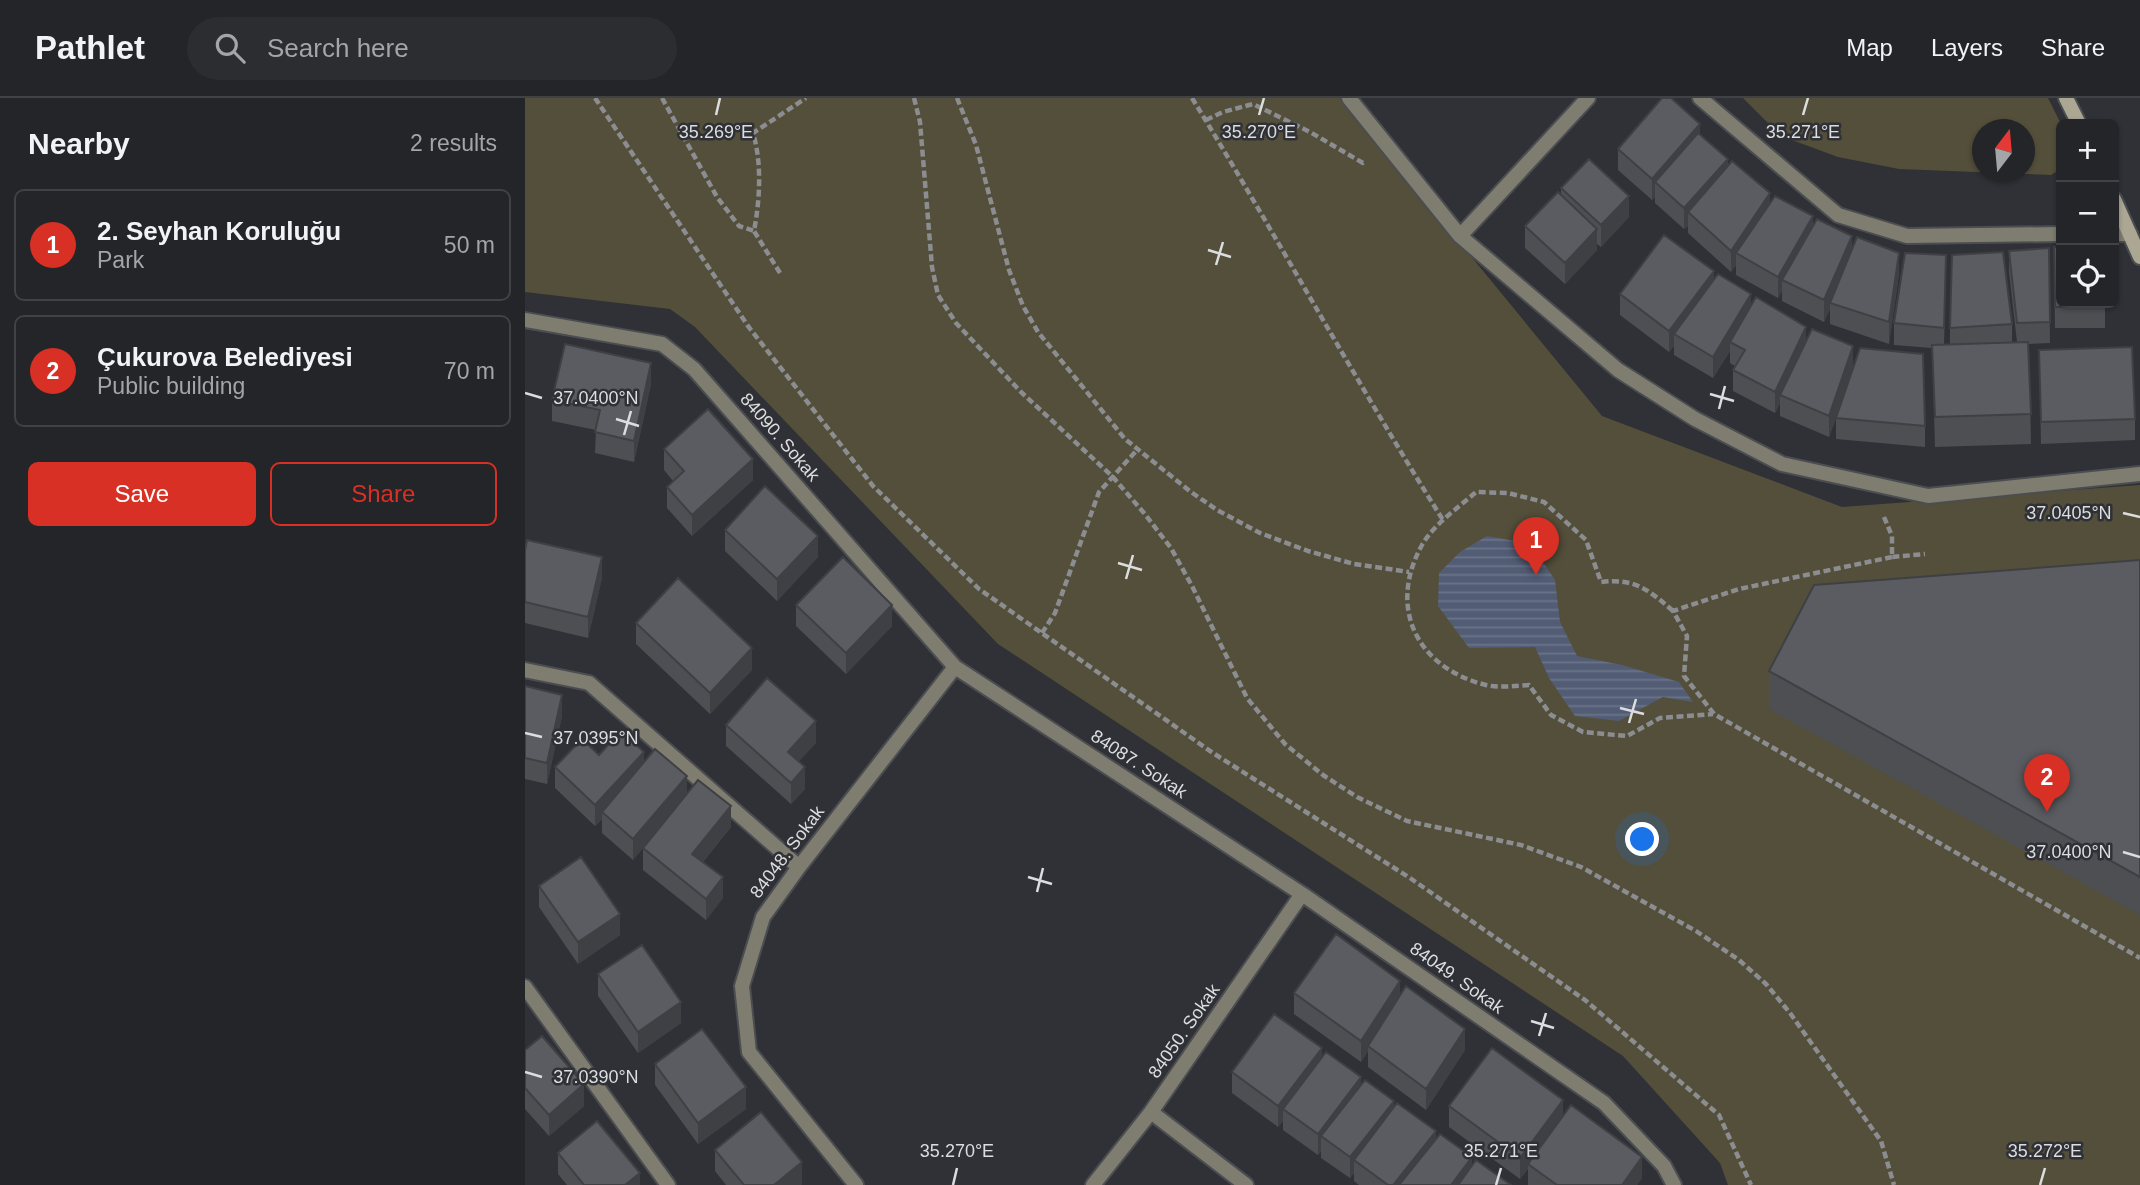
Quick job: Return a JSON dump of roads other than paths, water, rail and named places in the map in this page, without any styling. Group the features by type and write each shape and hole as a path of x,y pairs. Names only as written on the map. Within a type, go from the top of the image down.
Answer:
{"main road":[{"path":"2066,98 2076,119"},
{"path":"2119,210 2140,257"}],"street":[{"path":"1349,98 1459,236 1618,370 1695,419 1783,464 1928,496 2140,474"},
{"path":"1459,236 1588,98"},
{"path":"1700,98 1838,215 1907,236 2056,234"},
{"path":"2119,234 2130,234"},
{"name":"84090. Sokak","path":"525,320 662,344 694,369 955,667"},
{"name":"84048. Sokak","path":"856,1185 749,1052 742,986 763,918 799,867 955,667"},
{"name":"84087. Sokak","path":"955,667 1302,894"},
{"path":"525,670 589,683 799,867"},
{"name":"84050. Sokak","path":"1093,1185 1151,1112 1302,894"},
{"name":"84049. Sokak","path":"1302,894 1604,1103 1664,1166 1674,1185"},
{"path":"525,987 668,1185"},
{"path":"1151,1112 1246,1185"}],"water":[{"path":"1487,536 1531,544 1555,580 1560,622 1577,656 1622,665 1679,682 1693,702 1663,697 1619,721 1575,716 1549,678 1535,647 1469,648 1438,606 1439,573 1460,552"}],"place":[{"name":"2. Seyhan Koruluğu","path":"1536,575"},
{"name":"Çukurova Belediyesi","path":"2047,812"}]}
